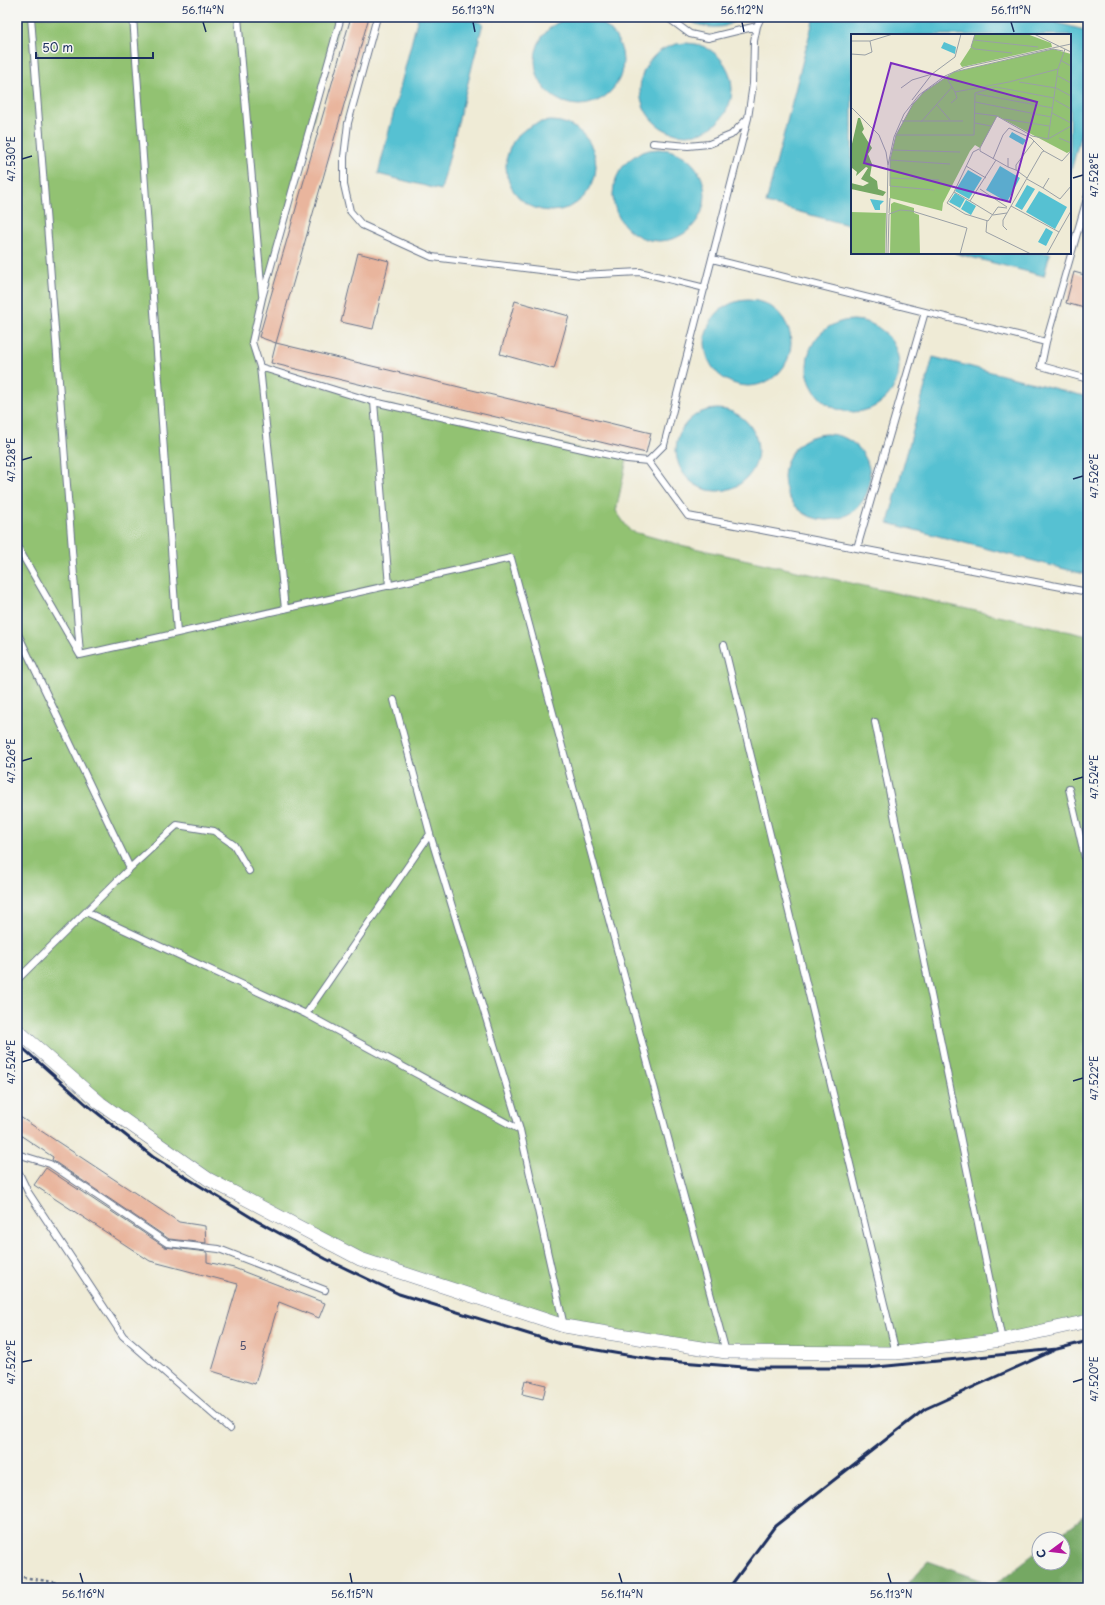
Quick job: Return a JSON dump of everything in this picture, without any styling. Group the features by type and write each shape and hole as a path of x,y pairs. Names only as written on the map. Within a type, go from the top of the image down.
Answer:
{"street":[{"path":"17,1030 100,1103 208,1179 360,1259 564,1326 726,1352 896,1353 1002,1340 1088,1321"}],"lane":[{"path":"31,17 80,655"},
{"path":"133,17 177,633"},
{"path":"238,17 262,298"},
{"path":"285,609 260,367 252,342 262,298 341,17"},
{"path":"377,17 348,123 344,157 344,185 350,211 362,225 432,257 581,274 640,272 705,288"},
{"path":"667,17 690,34 708,38 757,26"},
{"path":"648,461 664,445 705,288 748,118 753,84 754,41 757,26 761,17"},
{"path":"653,143 688,146 708,144 731,135 748,118"},
{"path":"1088,195 1046,342 1042,366 1088,379"},
{"path":"712,259 1046,342"},
{"path":"857,548 925,312"},
{"path":"260,367 374,402 627,459 648,461 688,516 1088,592"},
{"path":"374,402 388,586"},
{"path":"17,546 80,655"},
{"path":"80,655 511,558 726,1352"},
{"path":"17,632 130,868"},
{"path":"724,645 896,1353"},
{"path":"394,700 430,834 520,1130 564,1326"},
{"path":"875,722 1002,1340"},
{"path":"1069,789 1088,870"},
{"path":"17,980 130,868 177,825 214,831 234,845 249,871"},
{"path":"306,1014 430,834"},
{"path":"86,912 306,1014 520,1130"},
{"path":"17,1154 50,1164 167,1242 219,1249 325,1290"},
{"path":"17,1169 28,1192 123,1336 230,1429"}],"path":[{"path":"17,1576 88,1588"}],"green space":[{"path":"17,17 341,17 252,342 260,367 374,402 627,459 616,511 630,531 685,546 1088,636 1088,1321 896,1353 726,1352 564,1326 360,1259 208,1179 17,1030"},
{"path":"1088,1515 1088,1588 904,1588 928,1561 994,1585 1031,1556 1031,1571 1071,1571 1071,1531 1065,1531"}],"water":[{"path":"418,17 459,17 483,23 441,190 378,174"},
{"path":"579,17 596,20 610,30 620,44 623,61 620,78 610,92 596,102 579,105 562,102 548,92 538,78 535,61 538,44 548,30 562,20"},
{"path":"685,17 742,17 725,26 715,27 698,25"},
{"path":"814,17 1035,17 1088,31 1088,106 1071,171 1071,34 851,34 851,226 766,203"},
{"path":"686,43 703,47 718,57 728,72 732,89 728,106 718,121 703,131 686,135 669,131 654,121 644,106 640,89 644,72 654,57 669,47"},
{"path":"551,121 568,124 583,134 593,149 596,166 593,183 583,198 568,208 551,211 534,208 519,198 509,183 506,166 509,149 519,134 534,124"},
{"path":"659,149 677,152 692,162 702,177 705,195 702,213 692,228 677,238 659,241 641,238 626,228 616,213 613,195 616,177 626,162 641,152"},
{"path":"959,254 1050,254 1044,276"},
{"path":"748,300 764,304 778,313 787,327 791,343 787,359 778,373 764,382 748,386 732,382 718,373 709,359 705,343 709,327 718,313 732,304"},
{"path":"853,320 871,324 885,334 895,348 899,366 895,384 885,398 871,408 853,412 835,408 821,398 811,384 807,366 811,348 821,334 835,324"},
{"path":"933,357 1088,397 1088,575 888,523"},
{"path":"717,409 733,412 746,421 755,434 758,450 755,466 746,479 733,488 717,491 701,488 688,479 679,466 676,450 679,434 688,421 701,412"},
{"path":"827,434 843,437 851,441 863,453 867,461 870,477 867,493 863,501 851,513 843,517 827,520 811,517 803,513 791,501 787,493 784,477 787,461 791,453 803,441 811,437"}],"building":[{"path":"351,17 369,17 276,343 259,337"},
{"path":"358,253 389,261 373,329 341,322"},
{"path":"1074,272 1088,276 1088,309 1066,303"},
{"path":"515,301 569,316 554,369 500,354"},
{"path":"276,343 651,433 646,453 271,363"},
{"path":"17,1115 179,1222 205,1226 206,1243 169,1239 52,1160 53,1157 17,1133"},
{"path":"46,1168 165,1247 207,1252 207,1262 234,1268 325,1303 319,1318 279,1302 255,1384 212,1371 238,1284 150,1261 34,1185"},
{"path":"525,1380 546,1385 543,1399 522,1394"}],"railway":[{"path":"17,1043 86,1104 153,1157 257,1221 326,1259 399,1294 561,1344 656,1360 756,1368 867,1368 1057,1349"},
{"path":"729,1588 775,1526 925,1409 1057,1349 1088,1341"}]}
